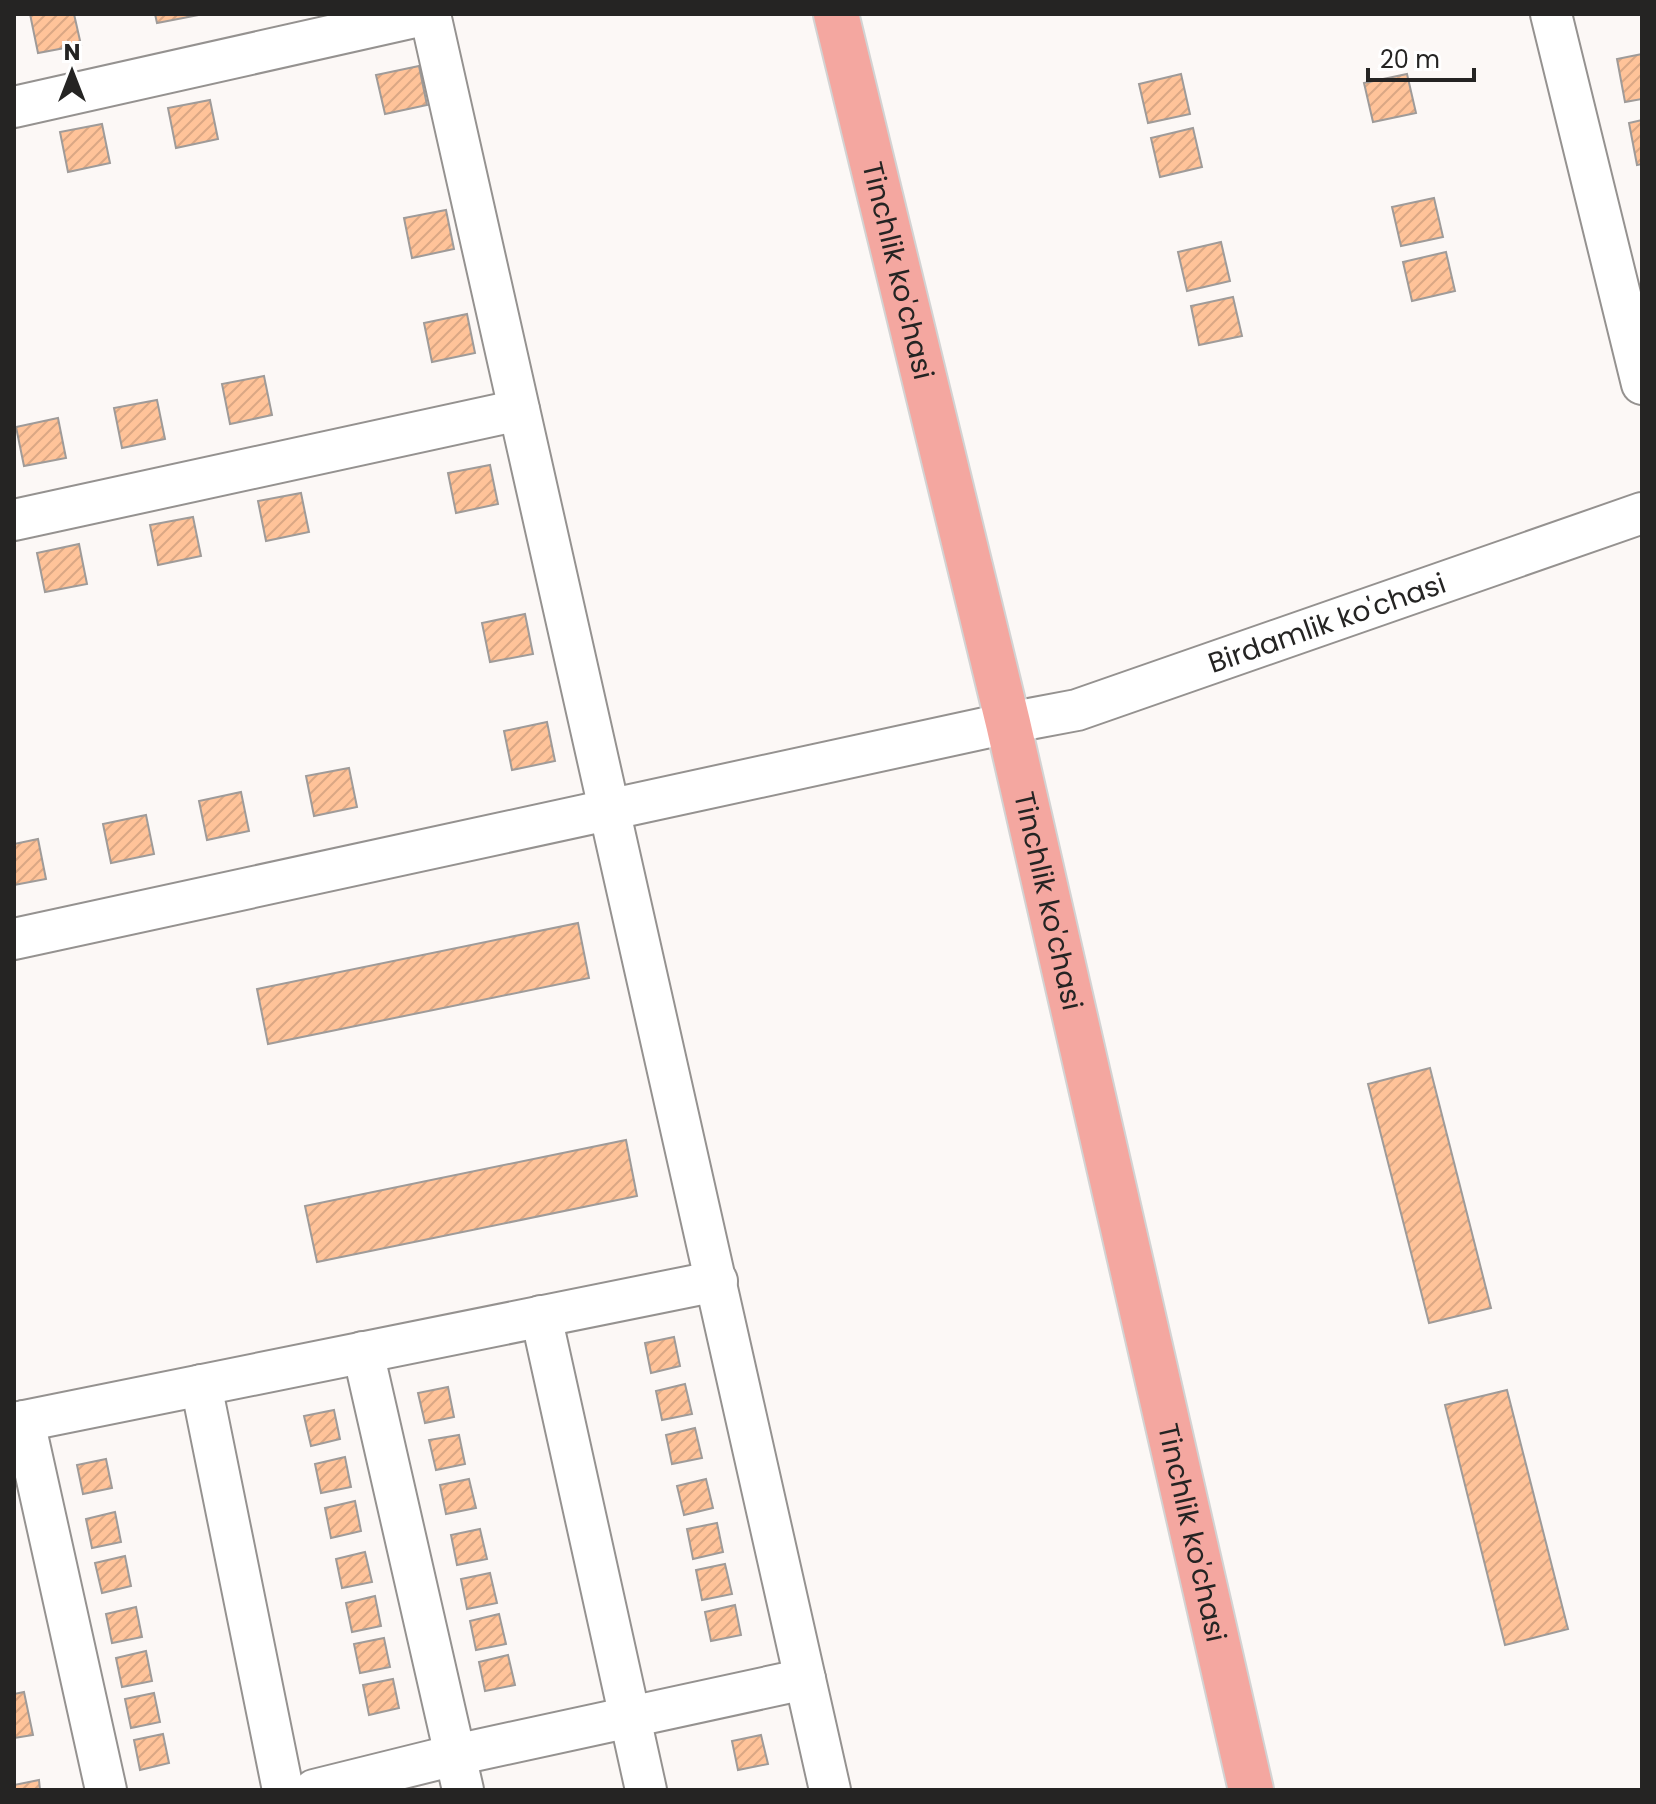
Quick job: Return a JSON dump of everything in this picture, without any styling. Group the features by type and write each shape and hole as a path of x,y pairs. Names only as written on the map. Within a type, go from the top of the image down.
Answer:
{"main road":[{"name":"Tinchlik ko'chasi","path":"836,14 1008,723 1251,1790"}],"street":[{"path":"14,107 429,14 830,1790"},
{"path":"1551,14 1642,384"},
{"path":"14,520 519,410"},
{"name":"Birdamlik ko'chasi","path":"14,939 1077,710 1642,513"},
{"path":"106,1790 19,1422 717,1281"},
{"path":"541,1316 646,1790"},
{"path":"363,1352 459,1773"},
{"path":"201,1385 283,1790"},
{"path":"314,1790 459,1773 630,1717 805,1679"}],"building":[{"path":"30,14 74,14 81,45 38,53"},
{"path":"155,14 199,14 199,15 157,23"},
{"path":"1642,54 1642,99 1625,102 1617,59"},
{"path":"419,66 427,105 385,114 376,75"},
{"path":"1181,74 1190,114 1148,123 1139,84"},
{"path":"1407,74 1416,113 1373,122 1364,83"},
{"path":"210,100 218,139 176,148 168,108"},
{"path":"1642,120 1642,164 1637,165 1629,123"},
{"path":"102,124 110,163 68,172 60,132"},
{"path":"1193,128 1202,167 1160,177 1151,138"},
{"path":"1434,198 1443,237 1401,246 1392,207"},
{"path":"446,210 454,249 412,258 404,218"},
{"path":"1221,242 1230,281 1187,291 1178,252"},
{"path":"1446,252 1455,291 1412,301 1403,262"},
{"path":"1233,297 1242,336 1199,345 1191,306"},
{"path":"467,314 475,353 432,362 424,323"},
{"path":"264,376 272,415 230,424 222,384"},
{"path":"157,400 165,439 122,448 114,408"},
{"path":"58,418 66,458 24,466 16,427"},
{"path":"490,465 498,504 456,513 448,473"},
{"path":"301,493 309,532 266,541 258,501"},
{"path":"193,517 201,556 158,565 150,525"},
{"path":"79,544 87,584 45,592 37,553"},
{"path":"525,614 533,654 490,662 482,623"},
{"path":"547,722 555,761 512,770 504,731"},
{"path":"349,768 357,807 314,816 306,776"},
{"path":"241,792 249,831 207,840 199,801"},
{"path":"146,815 154,854 111,863 103,824"},
{"path":"38,839 46,879 14,885 14,844"},
{"path":"578,923 589,978 268,1044 257,989"},
{"path":"1430,1068 1491,1308 1429,1323 1368,1084"},
{"path":"626,1140 637,1196 317,1262 305,1206"},
{"path":"674,1337 680,1366 651,1373 645,1343"},
{"path":"685,1384 692,1414 662,1420 656,1391"},
{"path":"448,1387 454,1417 425,1423 418,1393"},
{"path":"1507,1390 1568,1629 1505,1645 1445,1405"},
{"path":"334,1410 340,1439 311,1446 304,1416"},
{"path":"695,1428 702,1458 672,1464 666,1435"},
{"path":"459,1435 465,1464 436,1470 429,1440"},
{"path":"345,1457 351,1487 321,1493 315,1464"},
{"path":"106,1459 112,1488 83,1494 77,1465"},
{"path":"469,1479 476,1508 446,1514 440,1485"},
{"path":"706,1479 713,1508 684,1515 677,1486"},
{"path":"355,1501 361,1531 331,1538 325,1508"},
{"path":"115,1512 121,1542 92,1548 86,1519"},
{"path":"717,1523 723,1552 693,1559 687,1529"},
{"path":"480,1529 487,1559 457,1565 451,1535"},
{"path":"365,1552 372,1582 342,1588 336,1559"},
{"path":"125,1556 131,1586 102,1593 95,1563"},
{"path":"725,1564 732,1594 702,1600 696,1570"},
{"path":"490,1573 497,1603 467,1609 461,1579"},
{"path":"375,1596 381,1626 352,1632 346,1603"},
{"path":"735,1605 741,1635 711,1641 705,1612"},
{"path":"136,1607 142,1637 112,1643 106,1614"},
{"path":"499,1614 506,1644 476,1650 470,1621"},
{"path":"384,1638 390,1667 360,1673 354,1644"},
{"path":"146,1651 152,1681 122,1687 116,1658"},
{"path":"508,1655 515,1685 485,1691 479,1662"},
{"path":"393,1679 399,1708 369,1715 363,1685"},
{"path":"24,1692 33,1735 14,1738 14,1694"},
{"path":"154,1693 160,1722 131,1728 125,1699"},
{"path":"163,1734 169,1763 140,1770 134,1740"},
{"path":"761,1735 768,1764 738,1770 732,1741"},
{"path":"39,1780 40,1790 14,1790 14,1785"}]}
